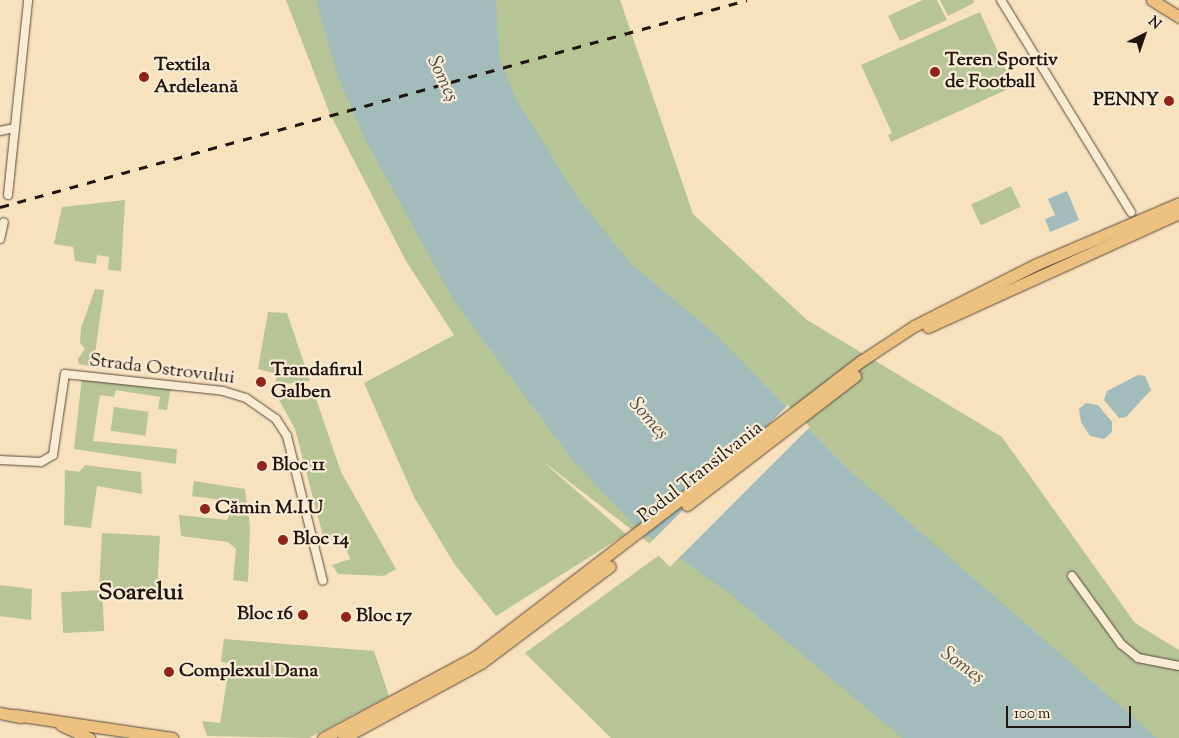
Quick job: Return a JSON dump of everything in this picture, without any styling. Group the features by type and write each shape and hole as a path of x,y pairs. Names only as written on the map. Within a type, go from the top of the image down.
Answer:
{"main road":[{"path":"1152,0 1160,3 1179,17"},
{"path":"1040,268 1179,203"},
{"path":"1040,268 1179,213"},
{"name":"Podul Transilvania","path":"386,711 481,664 524,634 910,337 1040,268"},
{"path":"323,738 386,711"},
{"path":"343,738 386,711"},
{"path":"0,713 172,738"},
{"path":"15,715 82,736"}],"street":[{"path":"8,195 28,0"},
{"path":"1001,0 1130,212"},
{"path":"0,131 14,128"},
{"path":"0,239 4,222"},
{"name":"Strada Ostrovului","path":"0,460 41,462 53,455 65,374 224,391 246,398 276,419 287,436 323,581"},
{"path":"1072,576 1132,654 1155,664 1179,666"}],"green space":[{"path":"286,0 620,0 693,214 807,320 1002,437 1135,623 1179,650 1179,738 611,738 525,653 662,553 541,460 626,534 496,616 455,565 414,497 364,383 454,335 406,261 330,114"},
{"path":"923,0 937,0 947,20 900,41 888,16"},
{"path":"940,0 973,0 974,3 948,16"},
{"path":"980,12 1010,79 1014,78 1017,85 891,142 888,135 892,133 861,65"},
{"path":"1011,186 1021,207 981,225 971,205"},
{"path":"125,200 121,271 108,270 109,257 97,255 96,264 75,261 73,247 54,244 62,207"},
{"path":"95,289 104,290 93,367 79,364 78,359 85,349 80,343 81,328"},
{"path":"268,312 287,313 310,381 275,385 277,374 258,369"},
{"path":"82,377 171,387 167,410 158,409 160,397 116,390 114,397 100,395 93,441 177,449 176,464 74,449"},
{"path":"313,390 341,472 396,569 384,576 338,574 332,565 350,559 341,535 324,540 295,429 278,398"},
{"path":"114,407 149,412 145,436 111,431"},
{"path":"85,465 141,472 142,494 97,486 91,528 64,525 65,470 79,472"},
{"path":"194,481 245,489 250,526 248,582 233,580 236,549 228,542 181,536 179,515 227,520 231,512 229,501 192,496"},
{"path":"102,533 160,536 157,591 99,588"},
{"path":"0,585 32,589 31,620 0,616"},
{"path":"102,590 104,631 63,633 61,592"},
{"path":"224,639 374,651 389,696 309,738 207,736 202,721 220,723 230,663 221,662"}],"water":[{"name":"Someș","path":"316,0 496,0 499,58 516,99 577,197 631,264 715,334 848,469 1157,738 902,738 729,593 639,530 573,461 454,301 365,139 338,77"},
{"path":"1067,191 1079,220 1050,232 1045,219 1055,215 1048,199"},
{"path":"1138,375 1145,376 1151,390 1126,417 1119,418 1104,400 1107,391"},
{"path":"1086,403 1098,405 1112,422 1112,432 1104,439 1090,436 1081,422 1079,409"}],"pier":[{"path":"788,405 810,427 670,567 648,545"}],"railway":[{"path":"0,207 747,0"}],"place":[{"name":"Teren Sportiv de Football","path":"935,72"},
{"name":"Textila Ardeleană","path":"144,77"},
{"name":"PENNY","path":"1169,101"},
{"name":"Trandafirul Galben","path":"261,382"},
{"name":"Bloc 11","path":"262,466"},
{"name":"Cămin M.I.U","path":"205,509"},
{"name":"Bloc 14","path":"283,540"},
{"name":"Bloc 16","path":"303,615"},
{"name":"Bloc 17","path":"346,617"},
{"name":"Complexul Dana","path":"169,672"}],"district":[{"name":"Soarelui","path":"141,594"}]}
